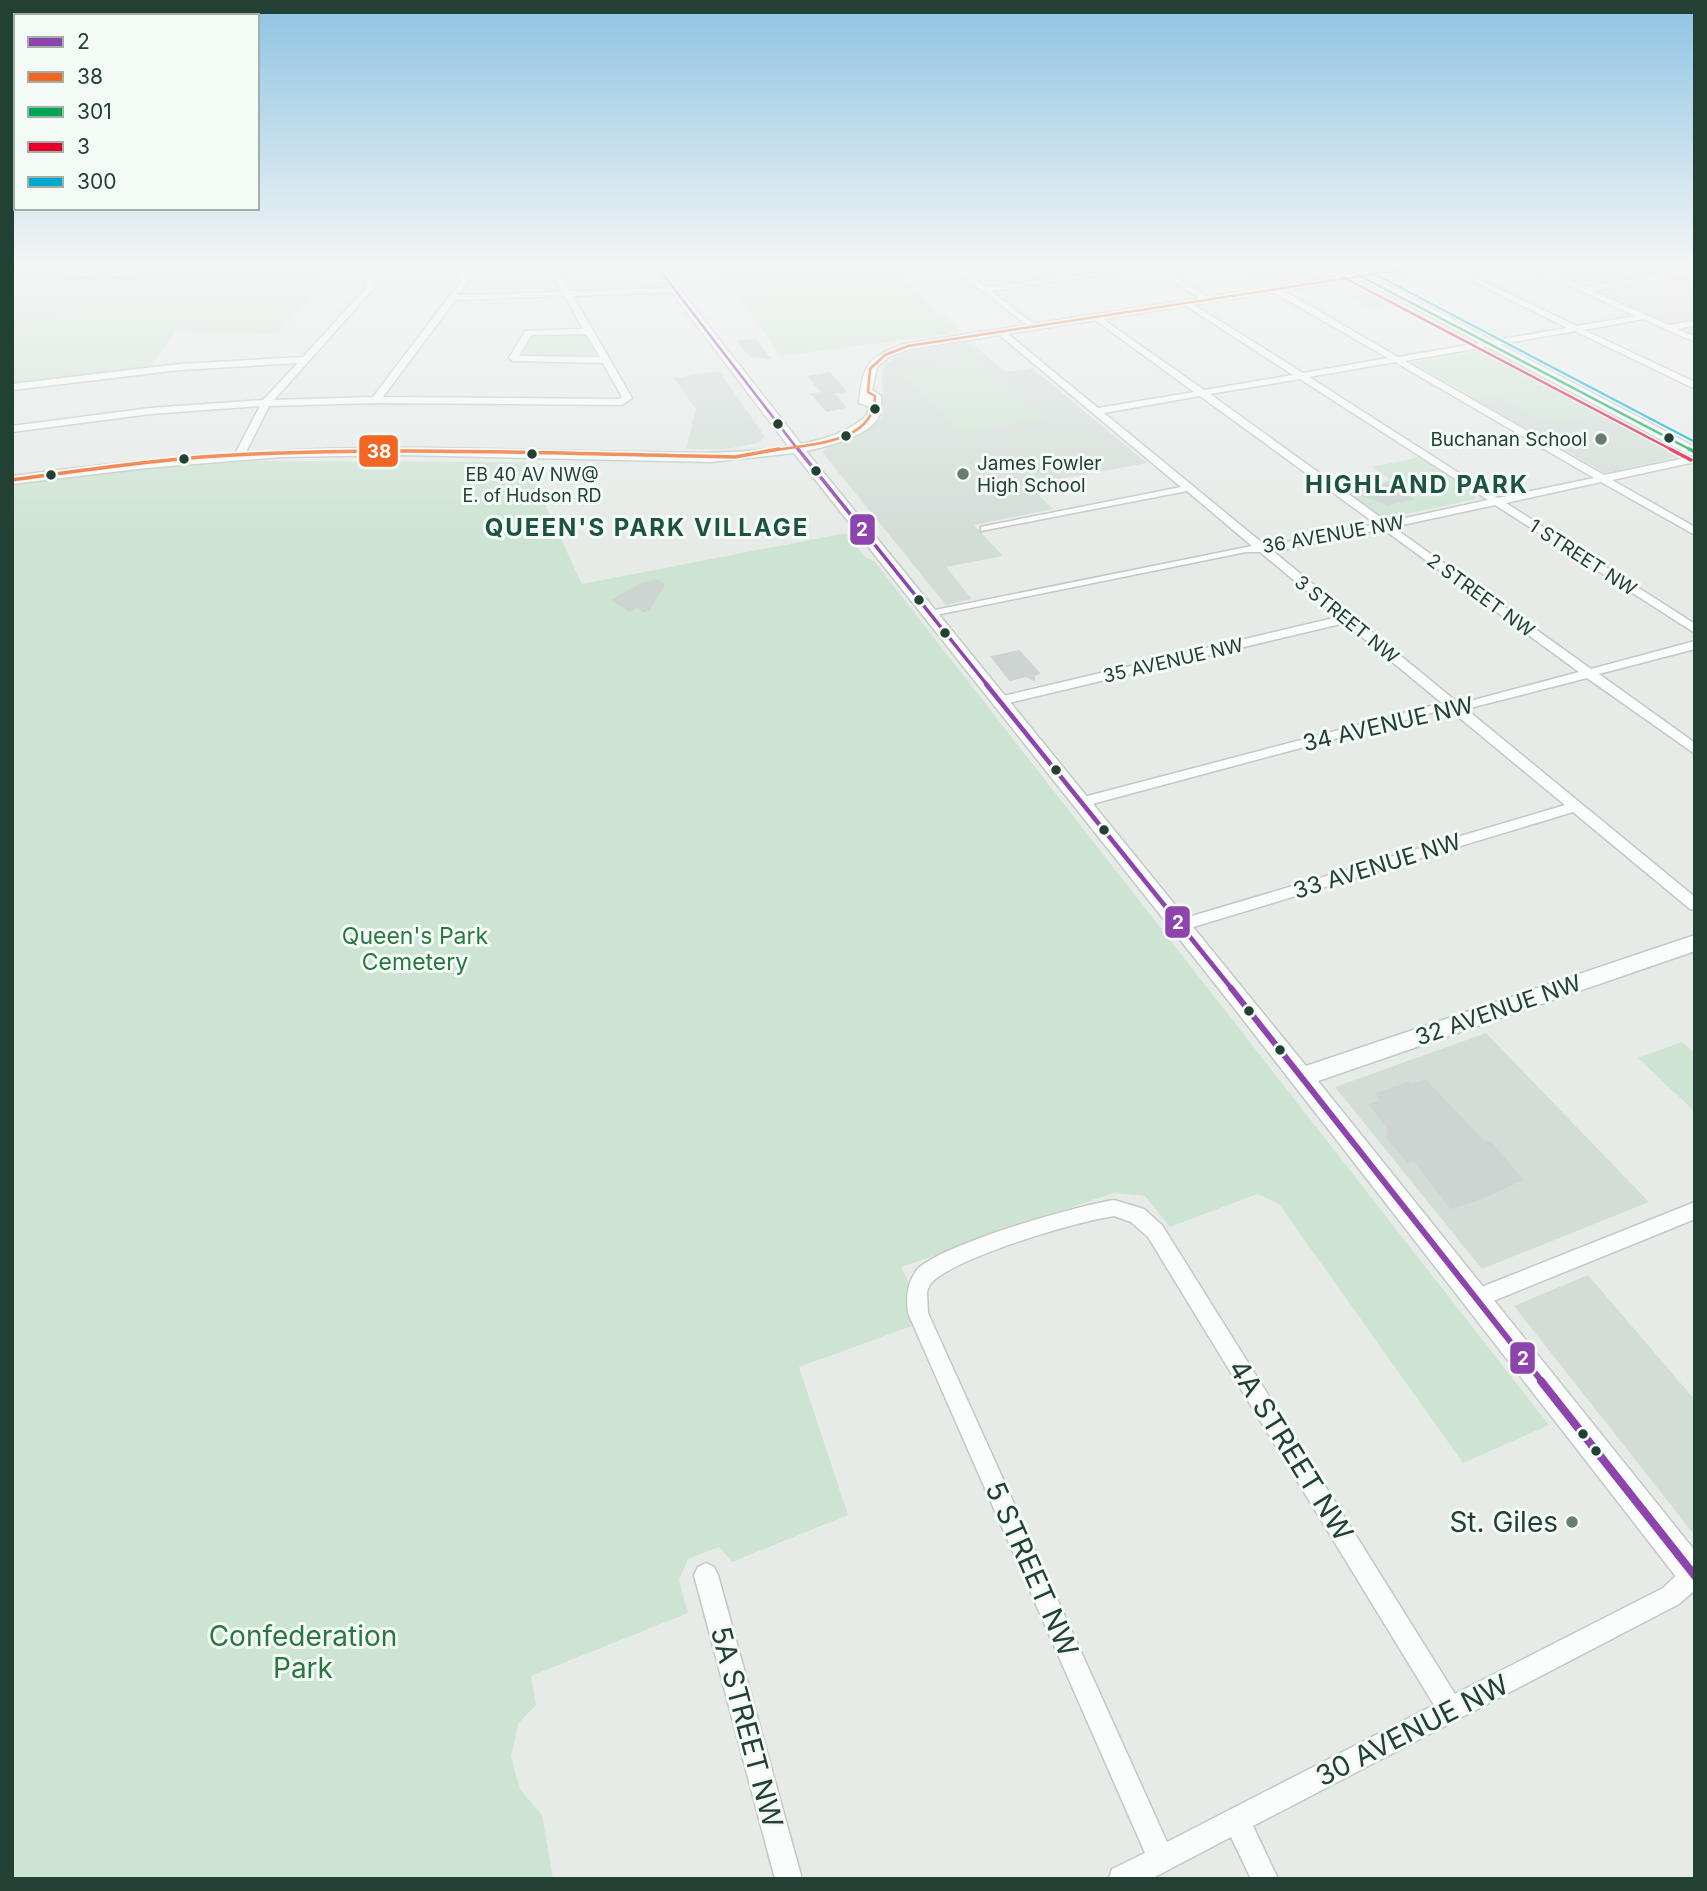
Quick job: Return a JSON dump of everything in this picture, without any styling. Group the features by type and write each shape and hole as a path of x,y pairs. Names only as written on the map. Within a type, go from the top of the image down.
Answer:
{"main road":[{"path":"727,357 783,431 1302,1077 1694,1575"},
{"path":"756,452 786,456 855,432 871,419 875,411 875,396 868,392 870,369 882,357"},
{"path":"1515,357 1695,452"},
{"path":"783,431 829,439"},
{"path":"756,452 778,438 783,431"},
{"path":"12,480 138,463 240,454 371,451 721,457 817,449 829,439"},
{"name":"32 AVENUE NW","path":"1302,1077 1695,943"}],"street":[{"path":"240,454 266,403 306,357"},
{"path":"376,400 409,357"},
{"path":"513,357 604,360"},
{"path":"12,429 150,411 266,403 376,400 622,402 626,398 602,357"},
{"name":"3 STREET NW","path":"1031,357 1695,905"},
{"name":"2 STREET NW","path":"1153,357 1695,750"},
{"name":"1 STREET NW","path":"1273,357 1695,629"},
{"path":"1395,357 1695,532"},
{"path":"1097,411 1408,357"},
{"path":"1636,357 1695,386"},
{"path":"12,387 180,367 303,360"},
{"name":"36 AVENUE NW","path":"930,615 1246,549 1274,549 1695,459"},
{"path":"985,528 1189,488"},
{"name":"35 AVENUE NW","path":"1000,701 1346,619"},
{"name":"34 AVENUE NW","path":"1081,802 1452,706 1469,705 1695,645"},
{"name":"33 AVENUE NW","path":"1180,925 1575,807"},
{"name":"5 STREET NW","path":"1114,1208 1086,1212 952,1257 934,1266 922,1277 915,1298 918,1313 1161,1859"},
{"name":"4A STREET NW","path":"1114,1208 1137,1214 1155,1231 1451,1710"},
{"path":"1476,1299 1695,1210"},
{"name":"30 AVENUE NW","path":"1122,1879 1671,1596 1694,1575"},
{"name":"5A STREET NW","path":"706,1576 789,1879"},
{"path":"1236,1820 1265,1879"}],"shaded area":[{"name":"James Fowler High School","path":"897,357 988,357 1006,372 1032,368 1147,463 1028,485 1053,509 974,525 1003,556 946,567 972,599 946,605 822,452 829,446 866,431 881,418 882,370 887,363"},
{"path":"719,371 765,437 758,443 726,449 686,449 696,409 674,378"},
{"name":"Buchanan School","path":"1494,393 1549,423 1597,414 1611,421 1618,419 1687,455 1605,473 1471,397"},
{"path":"1486,1033 1649,1202 1482,1269 1335,1087"},
{"path":"1588,1275 1695,1400 1693,1533 1514,1306"}],"green space":[{"path":"12,357 157,357 150,367 12,385"},
{"path":"975,357 1045,418 964,433 899,370"},
{"path":"1440,357 1503,357 1618,419 1611,421 1597,414 1549,423 1494,393 1473,397 1413,362"},
{"path":"1420,457 1473,491 1476,499 1387,518 1378,515 1344,490 1391,480 1372,467"},
{"name":"Queen's Park Cemetery","path":"238,461 525,462 582,584 846,533 865,557 874,561 1549,1425 1463,1463 1279,1204 1257,1194 1170,1227 1145,1196 1113,1193 901,1267 909,1283 907,1297 912,1326 799,1367 848,1515 732,1562 719,1547 688,1559 679,1580 688,1613 531,1676 536,1705 518,1724 511,1757 520,1789 542,1815 553,1879 12,1879 12,486 131,469"},
{"path":"1682,1042 1695,1053 1695,1112 1638,1058"}],"building":[{"path":"829,373 845,391 833,393 845,407 827,411 812,394 823,393 809,377"},
{"path":"1388,484 1412,499 1388,504 1362,495 1368,494 1362,489"},
{"path":"657,580 664,584 650,608 644,611 637,607 629,611 613,600 643,583"},
{"path":"1019,651 1039,673 1034,675 1034,680 1026,676 1010,680 992,657"},
{"path":"1425,1080 1483,1141 1491,1143 1522,1180 1451,1208 1414,1160 1408,1162 1387,1137 1388,1128 1370,1105 1381,1101 1376,1094"}],"transit line":[{"name":"2","path":"727,357 1239,998 1695,1576"},
{"name":"38","path":"12,480 138,463 252,454 371,451 735,457 841,438 862,428 875,411 875,396 868,392 870,369 883,357"},
{"name":"3","path":"1496,357 1691,460"},
{"name":"301","path":"1515,357 1695,452"},
{"name":"300","path":"1533,357 1695,442"}],"place":[{"name":"Buchanan School","path":"1601,439"},
{"name":"EB 40 AV NW@ E. of Hudson RD","path":"532,454"},
{"name":"James Fowler High School","path":"963,474"},
{"name":"St. Giles","path":"1572,1522"}],"district":[{"name":"HIGHLAND PARK","path":"1417,485"},
{"name":"QUEEN'S PARK VILLAGE","path":"647,528"}],"park label":[{"name":"Confederation Park","path":"303,1652"}]}
